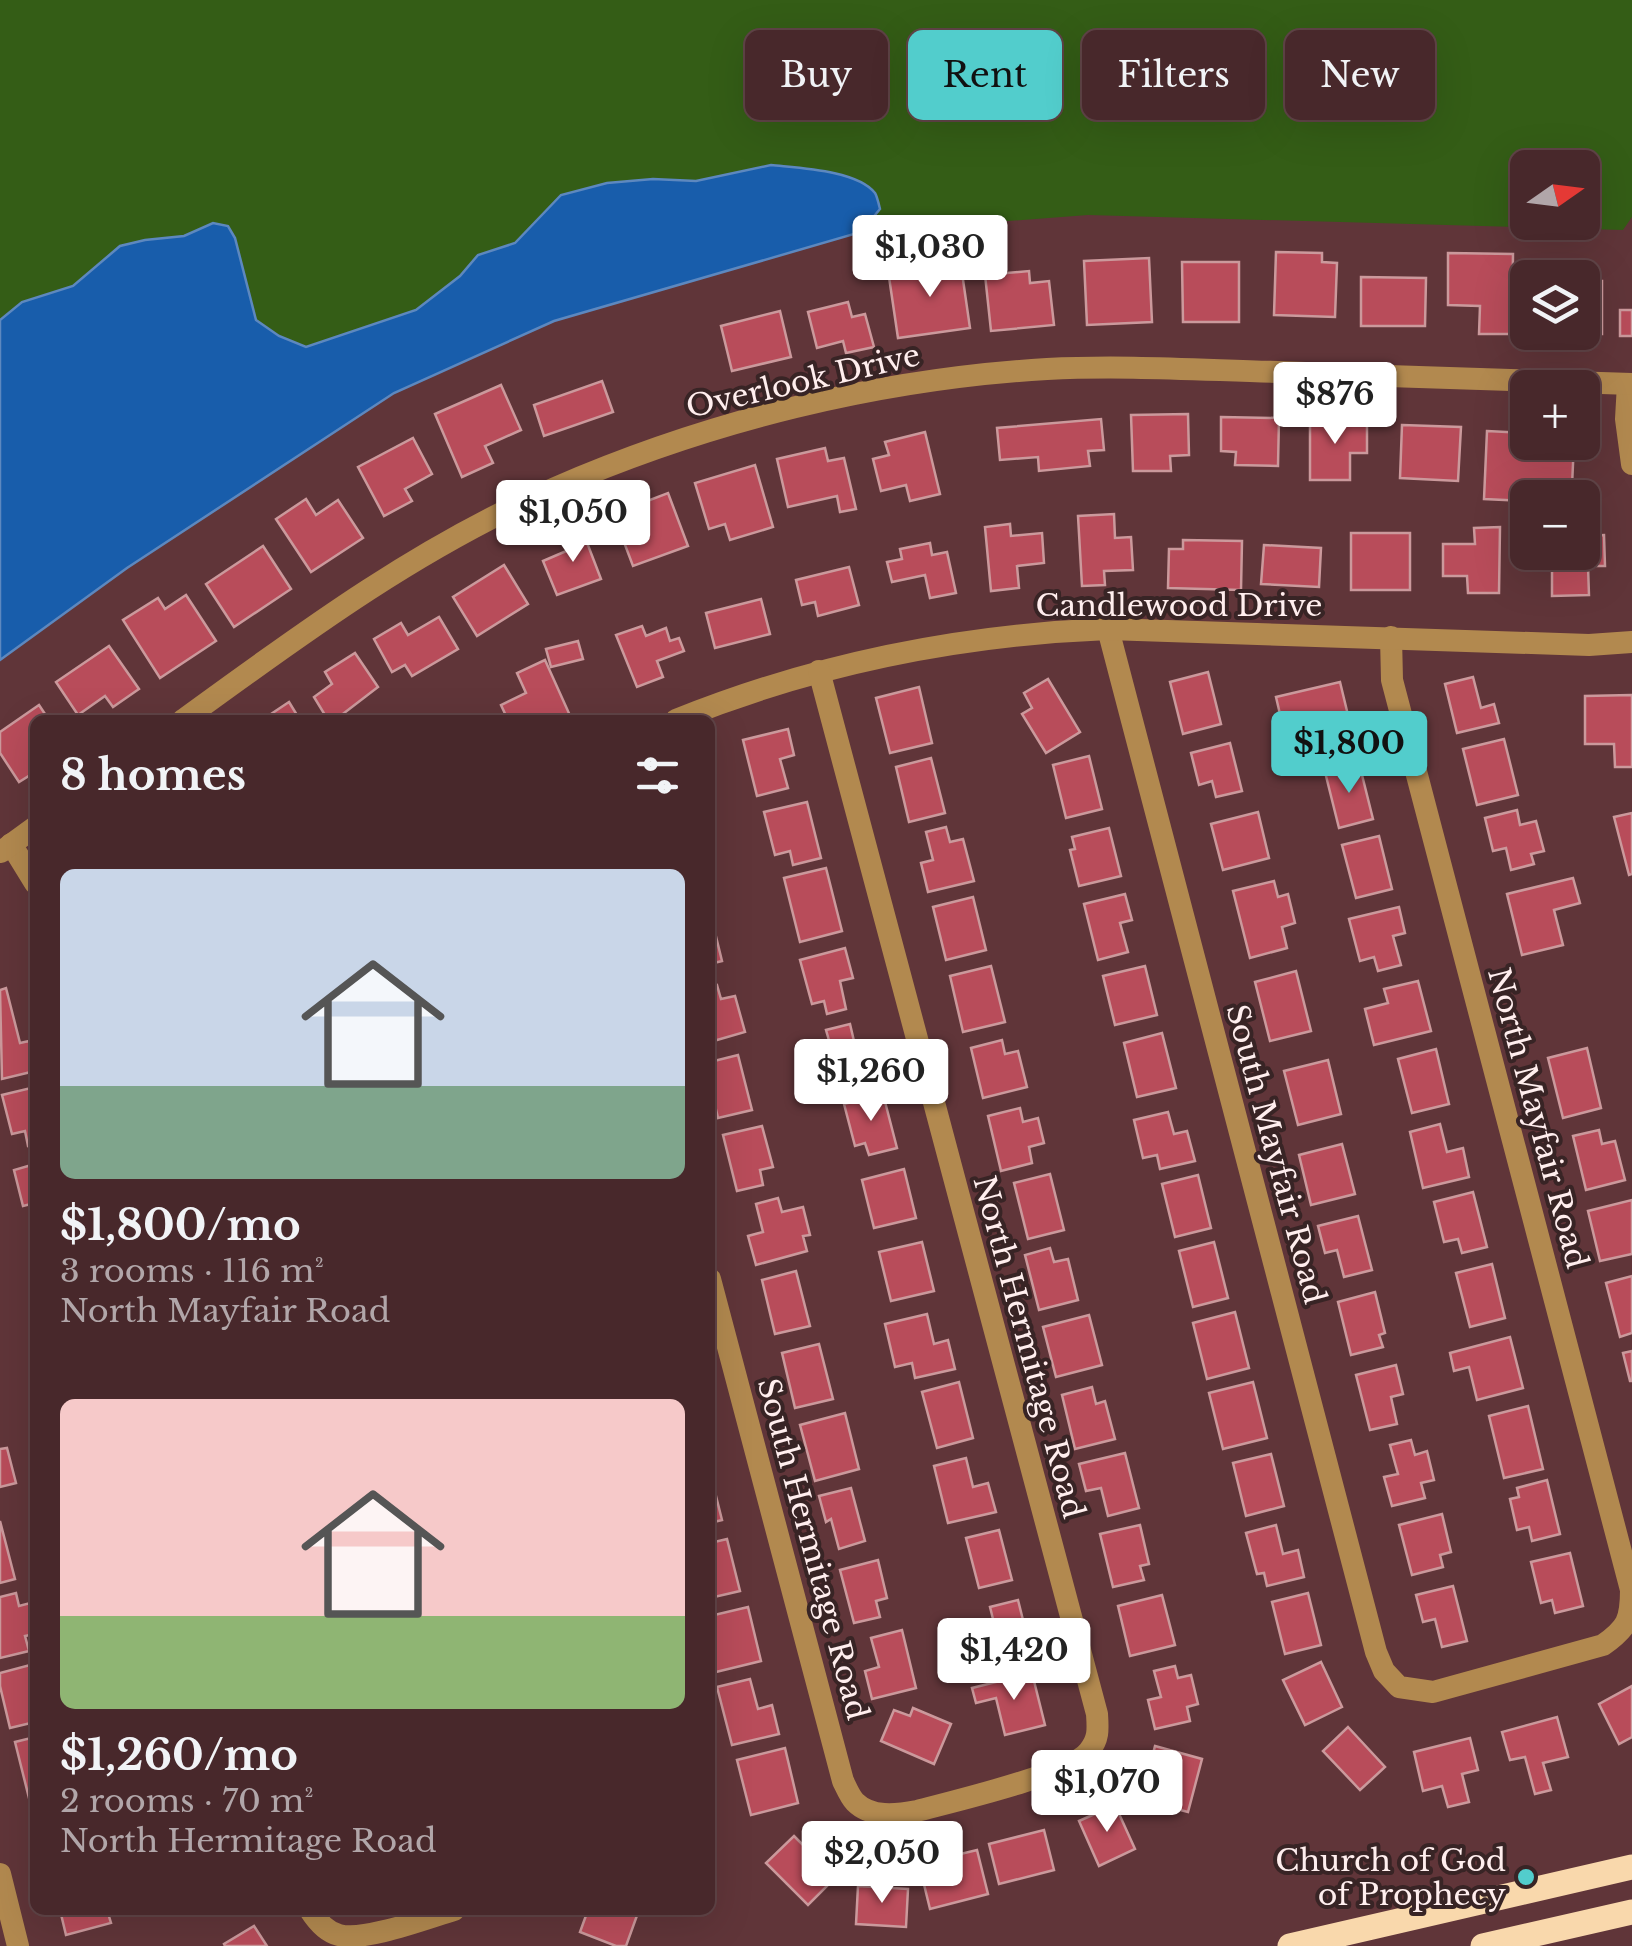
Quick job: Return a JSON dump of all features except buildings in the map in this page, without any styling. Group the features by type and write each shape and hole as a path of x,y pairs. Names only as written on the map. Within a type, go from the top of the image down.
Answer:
{"main road":[{"path":"1290,1946 1632,1867"},
{"path":"1483,1946 1632,1912"}],"street":[{"name":"Overlook Drive","path":"190,715 318,622 394,572 479,524 621,461 684,438 785,410 868,391 1046,369 1146,368 1630,384"},
{"path":"1630,384 1626,419 1632,464"},
{"name":"Candlewood Drive","path":"689,715 819,671 899,652 1040,632 1108,629 1589,644 1632,642"},
{"name":"South Mayfair Road","path":"1108,629 1384,1672 1399,1687 1432,1692 1602,1644 1621,1632 1631,1614"},
{"name":"North Mayfair Road","path":"1391,637 1392,680 1626,1567 1631,1614"},
{"name":"North Hermitage Road","path":"819,671 1097,1714 1098,1735 1087,1755 1046,1774 984,1792 917,1811 883,1814"},
{"path":"30,831 6,848 30,877"},
{"name":"South Hermitage Road","path":"715,1298 843,1781 854,1802 883,1814"},
{"path":"0,1874 18,1946"},
{"path":"313,1915 337,1935 360,1937 436,1915"}],"green space":[{"path":"0,0 1632,0 1632,217 1623,230 1600,229 1600,150 1510,150 1510,227 1088,215 861,232 554,321 394,393 127,568 0,660"}],"water":[{"path":"771,165 855,179 875,193 880,209 861,232 554,321 394,393 127,568 0,660 0,320 22,302 73,286 120,246 184,236 213,223 228,226 235,238 256,320 279,336 306,347 416,310 460,276 478,255 515,243 561,195 607,183 696,181"}],"place":[{"name":"Church of God of Prophecy","path":"1526,1877"}]}
